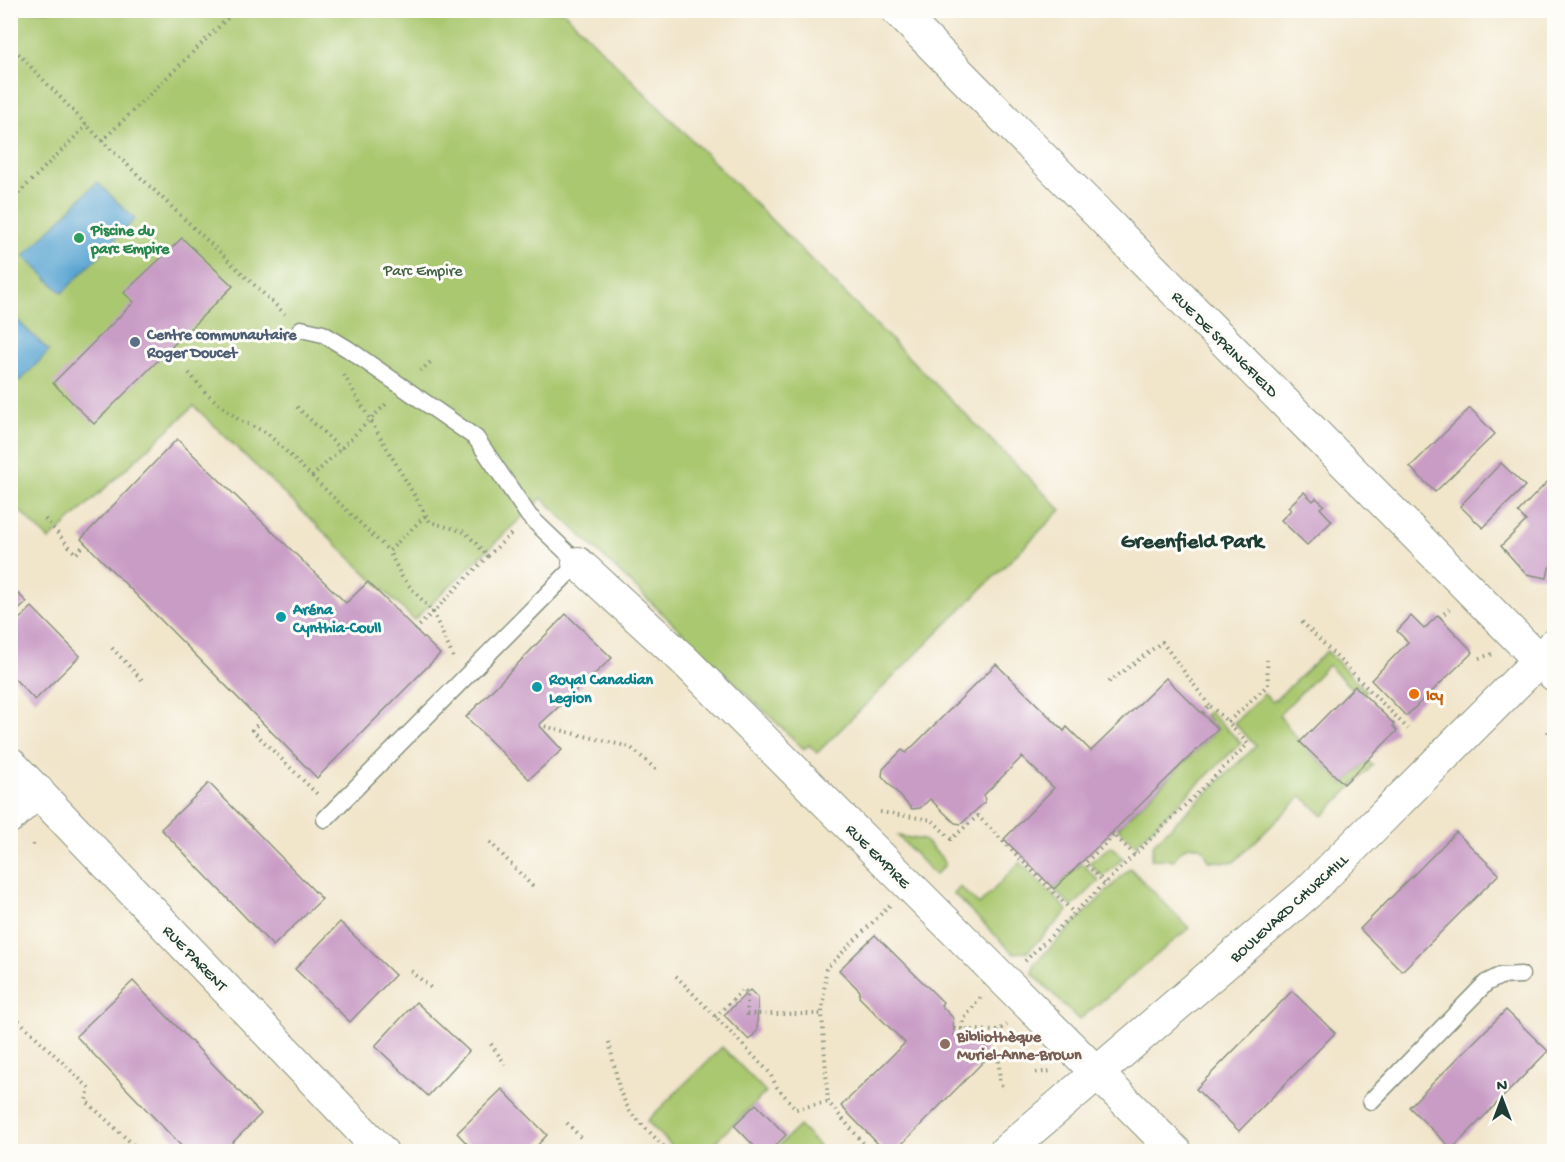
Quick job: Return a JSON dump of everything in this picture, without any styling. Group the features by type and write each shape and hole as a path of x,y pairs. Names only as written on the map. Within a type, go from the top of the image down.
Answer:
{"street":[{"name":"RUE DE SPRINGFIELD","path":"897,10 1550,660"},
{"name":"RUE EMPIRE","path":"578,563 685,661 1096,1075 1176,1152"},
{"name":"BOULEVARD CHURCHILL","path":"1005,1152 1307,893 1550,660"},
{"name":"RUE PARENT","path":"10,763 382,1152"},
{"path":"10,817 38,791"}],"lane":[{"path":"301,329 323,334 476,438 529,516 578,563 330,814"},
{"path":"1371,1101 1486,983 1500,976 1521,975"}],"path":[{"path":"102,141 236,10"},
{"path":"10,45 102,141 301,329"},
{"path":"10,202 87,125"},
{"path":"323,334 429,522 465,532 488,556"},
{"path":"312,477 432,360"},
{"path":"189,373 206,393 239,420 267,434 389,551 403,579 433,612 463,681"},
{"path":"297,407 341,449"},
{"path":"389,551 426,515"},
{"path":"416,630 529,516"},
{"path":"45,519 76,554 86,543"},
{"path":"1302,621 1408,729"},
{"path":"1020,965 1248,744 1209,705 1162,642 1109,682"},
{"path":"112,648 144,682"},
{"path":"1227,722 1268,685 1267,660"},
{"path":"1203,713 1209,705"},
{"path":"1548,733 1554,715"},
{"path":"261,721 252,730 330,814"},
{"path":"539,725 630,747 658,771"},
{"path":"879,812 932,820 951,839 978,816 1074,913"},
{"path":"1105,883 1085,863 1113,834 1135,855"},
{"path":"490,842 535,889"},
{"path":"871,1152 828,1102 822,1014 826,969 890,905"},
{"path":"411,970 431,988"},
{"path":"676,976 769,1072 777,1087 796,1109 828,1102"},
{"path":"715,1017 744,989 747,993 747,1014 822,1014"},
{"path":"962,1029 963,1020 981,997"},
{"path":"10,1012 89,1088 86,1101 141,1152"},
{"path":"954,1029 997,1031 1008,1025"},
{"path":"997,1031 1000,1082 1004,1090"},
{"path":"609,1042 620,1092 630,1112 669,1152"},
{"path":"491,1044 505,1064"},
{"path":"1036,1073 1052,1071"},
{"path":"567,1123 583,1140"}],"green space":[{"name":"Parc Empire","path":"10,11 563,11 1061,510 817,753 809,745 804,749 542,498 414,620 194,406 49,540 11,502"},
{"path":"1327,651 1366,691 1363,694 1355,686 1352,689 1328,665 1279,715 1300,742 1344,784 1367,761 1373,765 1323,816 1302,796 1234,862 1209,861 1204,850 1195,846 1183,849 1174,860 1151,859 1154,843 1256,746 1234,723 1264,694 1273,702"},
{"path":"1209,711 1241,743 1135,845 1118,828 1218,729 1205,715"},
{"path":"898,836 924,840 941,857 945,865 935,875"},
{"path":"1111,846 1123,858 1103,877 1089,863"},
{"path":"1020,862 1068,911 1027,952 1013,953 954,894 960,887 979,905"},
{"path":"1082,863 1099,881 1072,907 1054,889"},
{"path":"1130,868 1189,928 1079,1020 1033,974 1034,964"},
{"path":"722,1047 766,1092 706,1151 677,1151 647,1121"},
{"path":"799,1126 824,1151 773,1151"}],"water":[{"name":"Piscine du parc Empire","path":"97,182 135,219 62,293 24,256"},
{"path":"10,313 49,351 20,381 11,372"}],"building":[{"name":"Centre communautaire Roger Doucet","path":"182,238 233,286 94,424 53,383 134,302 124,293"},
{"path":"1470,408 1495,434 1435,492 1410,467"},
{"name":"Aréna Cynthia-Coull","path":"177,439 346,603 368,582 440,654 317,778 81,539"},
{"path":"1501,463 1525,486 1483,528 1460,506"},
{"path":"1554,475 1554,562 1549,568 1547,578 1526,574 1501,546 1526,521 1518,512"},
{"path":"1304,492 1313,501 1316,498 1324,505 1320,508 1332,521 1307,545 1281,520 1291,510 1288,507"},
{"path":"10,586 27,602 10,618"},
{"path":"32,607 80,656 35,700 10,674 10,628"},
{"name":"Royal Canadian Legion","path":"566,614 612,658 539,725 562,750 529,779 466,717"},
{"path":"1438,615 1473,652 1406,716 1371,680 1408,642 1397,631 1411,616 1424,629"},
{"path":"996,664 1064,731 1067,727 1091,751 1166,678 1218,729 1054,889 1004,839 1054,788 1022,757 984,795 985,802 961,824 955,823 930,799 920,808 912,809 882,776 883,769 902,750 906,753"},
{"path":"1355,686 1394,724 1397,731 1344,784 1300,742"},
{"path":"209,783 322,899 273,946 161,829"},
{"path":"1456,832 1499,874 1402,971 1360,929"},
{"path":"340,922 395,975 350,1022 295,969"},
{"name":"Bibliothèque Muriel-Anne-Brown","path":"875,935 943,1002 941,1005 953,1018 954,1035 976,1035 986,1045 986,1059 894,1152 886,1152 841,1106 905,1043 859,997 860,991 839,970"},
{"path":"133,981 261,1114 223,1152 187,1152 76,1036"},
{"path":"750,990 758,998 757,1031 749,1040 724,1015"},
{"path":"1292,991 1335,1033 1239,1131 1196,1089"},
{"path":"416,1002 469,1051 428,1096 375,1046"},
{"path":"1506,1010 1548,1051 1452,1149 1409,1107"},
{"path":"502,1089 547,1135 531,1152 475,1152 457,1133"},
{"path":"756,1104 786,1135 769,1152 760,1152 734,1125"}],"place":[{"name":"Piscine du parc Empire","path":"79,238"},
{"name":"Centre communautaire Roger Doucet","path":"135,342"},
{"name":"Aréna Cynthia-Coull","path":"281,617"},
{"name":"Royal Canadian Legion","path":"537,687"},
{"name":"Icy","path":"1414,694"},
{"name":"Bibliothèque Muriel-Anne-Brown","path":"945,1044"}],"district":[{"name":"Greenfield Park","path":"1192,539"}]}
